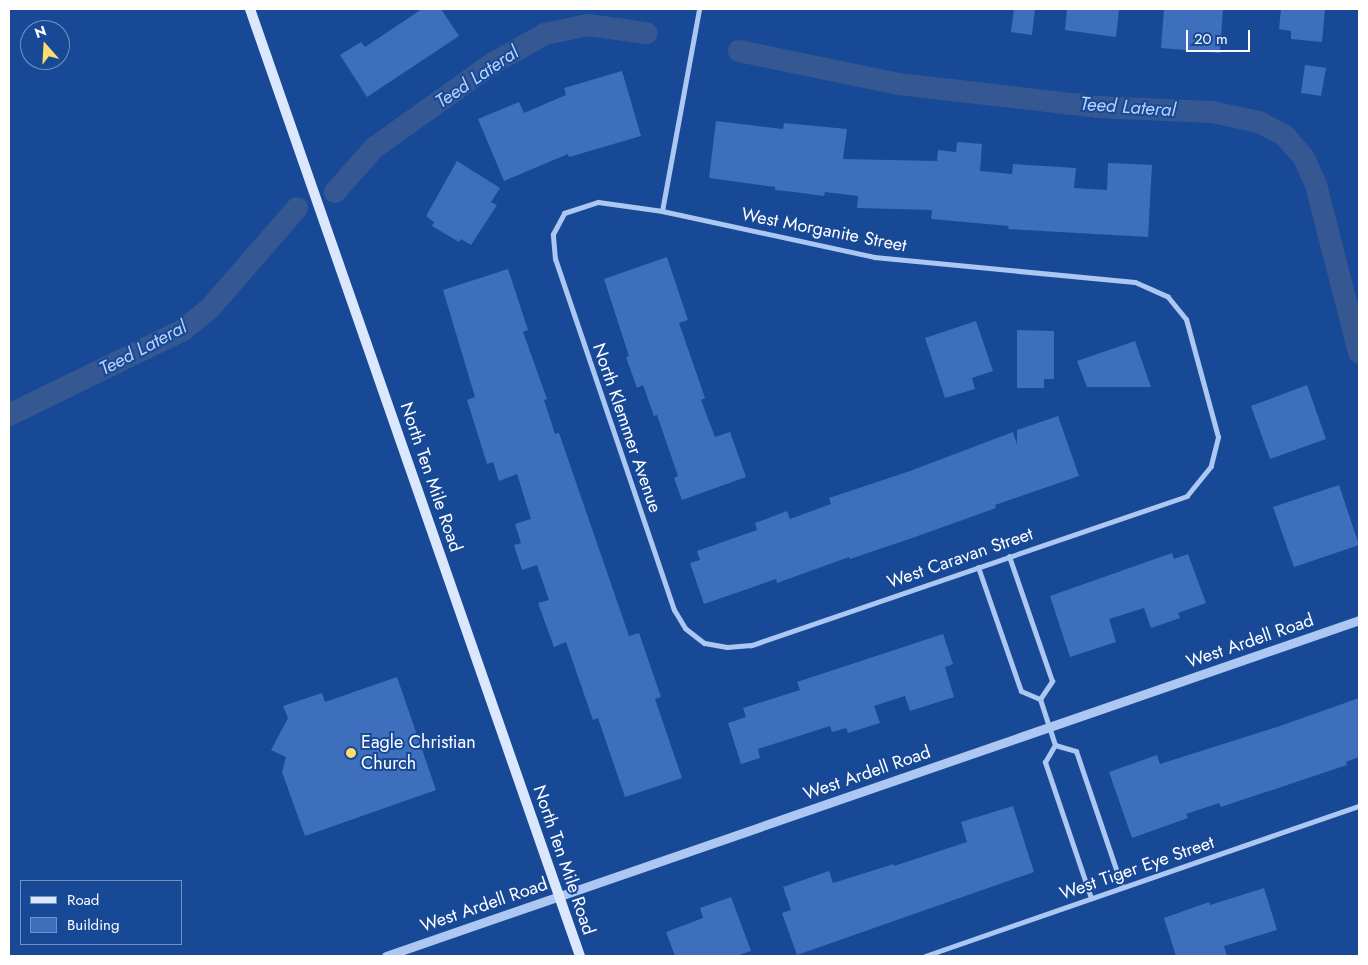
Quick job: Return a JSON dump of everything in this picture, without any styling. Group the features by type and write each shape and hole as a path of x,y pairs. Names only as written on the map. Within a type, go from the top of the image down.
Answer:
{"main road":[{"name":"North Ten Mile Road","path":"250,9 580,956"}],"street":[{"path":"662,211 699,9"},
{"name":"West Morganite Street","path":"564,213 598,202 662,211 874,257 1135,282 1168,297 1186,319 1218,437 1211,466"},
{"name":"North Klemmer Avenue","path":"564,213 553,234 555,259 674,610 685,628 704,643"},
{"name":"West Caravan Street","path":"704,643 727,647 751,645 1187,496 1211,466"},
{"path":"1009,556 1052,681 1040,700"},
{"path":"978,567 1021,691 1040,700 1055,745 1045,762 1091,898"},
{"name":"West Ardell Road","path":"386,956 1359,620"},
{"path":"1055,745 1076,751 1122,887"},
{"name":"West Tiger Eye Street","path":"925,956 1359,806"}],"building":[{"path":"422,9 441,9 459,36 367,97 340,55 361,42 365,47"},
{"path":"1014,9 1035,9 1032,35 1011,32"},
{"path":"1067,9 1119,9 1116,37 1065,30"},
{"path":"1164,9 1223,9 1220,53 1161,48"},
{"path":"1281,9 1325,9 1322,42 1291,39 1291,31 1279,29"},
{"path":"1305,65 1326,68 1321,96 1301,93"},
{"path":"622,71 641,136 569,157 568,154 504,181 478,119 519,102 524,113 566,95 564,88"},
{"path":"716,121 783,129 784,123 847,129 843,159 937,161 938,150 956,152 957,142 982,144 980,171 1012,174 1013,164 1076,168 1074,188 1107,190 1108,163 1152,165 1148,237 1008,229 1009,226 931,219 932,210 857,208 858,196 825,192 824,196 775,190 775,187 709,178"},
{"path":"457,161 500,188 491,202 497,205 471,245 461,239 459,242 432,226 434,222 426,216"},
{"path":"667,257 688,320 679,323 705,398 701,400 715,437 730,432 746,477 682,500 674,478 678,476 657,415 654,416 643,385 637,388 626,357 629,356 604,279"},
{"path":"508,269 528,330 523,332 547,399 544,400 555,434 559,433 629,636 639,633 661,697 655,699 682,778 625,797 598,718 593,720 566,642 554,647 538,603 549,600 537,565 522,570 514,545 521,543 515,524 531,519 517,474 499,481 493,462 487,464 467,400 475,397 443,290"},
{"path":"976,321 993,371 972,378 975,389 945,398 925,338"},
{"path":"1017,330 1054,331 1054,379 1044,379 1044,388 1017,388"},
{"path":"1135,341 1151,387 1087,387 1077,361"},
{"path":"1307,385 1326,439 1270,459 1251,406"},
{"path":"1058,416 1079,476 995,505 996,508 915,537 850,559 849,557 777,583 776,579 704,604 690,563 700,560 697,551 757,530 755,523 787,511 790,519 831,504 829,498 910,471 1013,432 1017,445 1017,430"},
{"path":"1339,485 1359,545 1294,567 1273,507"},
{"path":"1172,553 1174,559 1188,554 1206,603 1178,613 1180,618 1151,628 1144,608 1109,619 1116,642 1070,657 1050,596"},
{"path":"943,634 953,664 945,667 954,697 910,711 905,696 874,706 880,723 848,733 846,728 832,732 830,726 758,749 760,758 741,764 728,723 746,717 743,708 800,690 797,682"},
{"name":"Eagle Christian Church","path":"397,677 436,790 305,836 282,772 286,757 271,750 288,718 283,706 322,693 325,702"},
{"path":"1359,698 1359,757 1346,762 1347,765 1221,807 1219,803 1186,814 1188,818 1132,838 1109,772 1157,755 1160,764 1280,726"},
{"path":"1013,806 1034,872 797,955 782,913 791,910 783,887 829,871 833,883 894,864 894,866 967,842 961,822"},
{"path":"1264,888 1277,930 1224,946 1227,956 1176,956 1164,918 1209,902 1210,905"},
{"path":"731,897 751,951 736,956 675,956 666,932 703,918 700,908"}],"waterway":[{"name":"Teed Lateral","path":"335,192 374,148 493,63 545,34 588,25 646,33"},
{"name":"Teed Lateral","path":"739,51 899,84 1099,107 1212,112 1259,122 1285,136 1304,158 1316,185 1359,353"},
{"name":"Teed Lateral","path":"9,415 183,330 211,307 297,208"}],"place":[{"name":"Eagle Christian Church","path":"351,753"}]}
